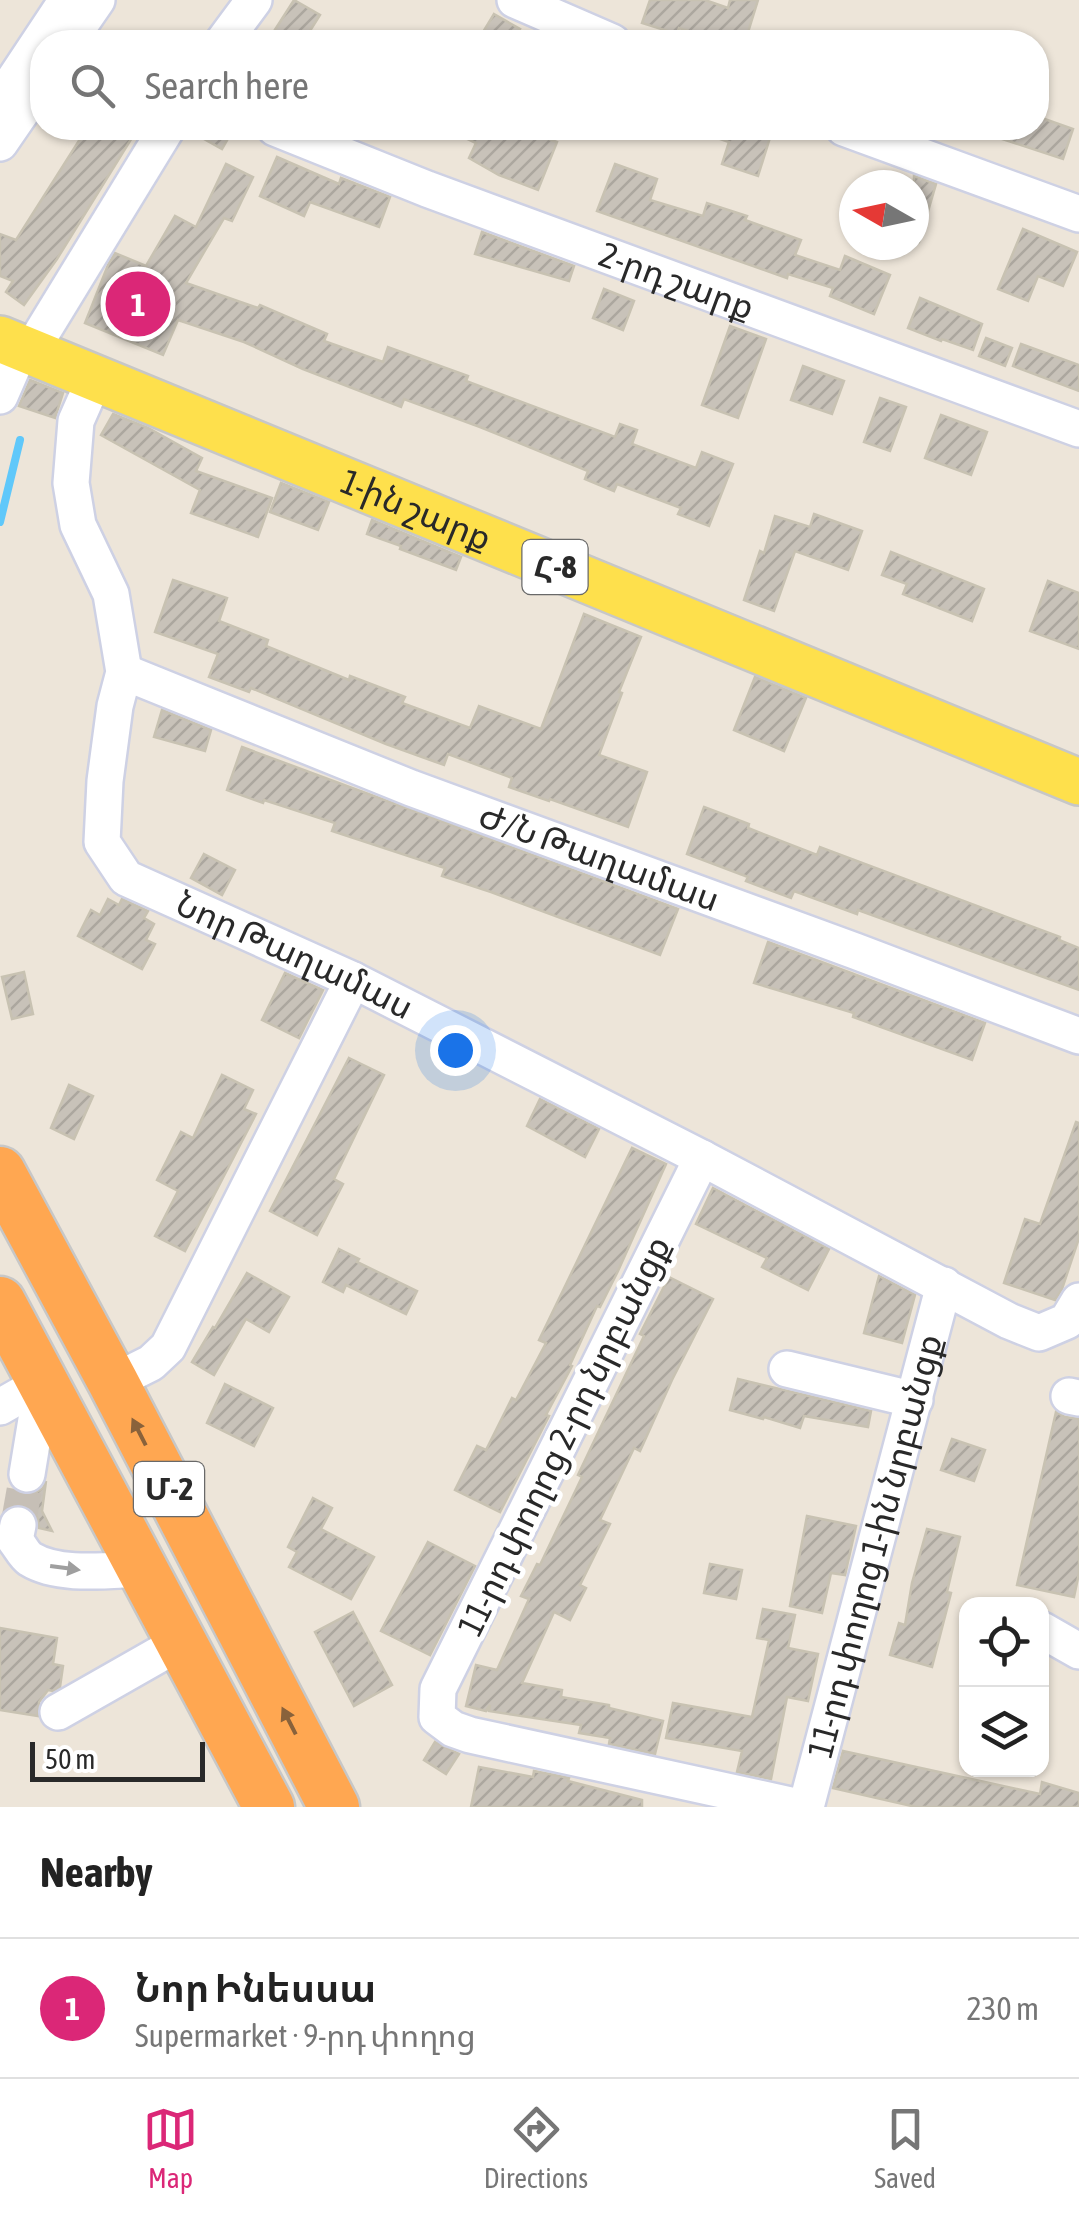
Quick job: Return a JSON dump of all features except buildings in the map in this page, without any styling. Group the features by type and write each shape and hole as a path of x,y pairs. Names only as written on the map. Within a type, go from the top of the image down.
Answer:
{"highway":[{"name":"Մ-2","path":"0,1172 334,1807"},
{"name":"Մ-2","path":"12,1357 142,1569 269,1807"}],"main road":[{"name":"1-ին շարք","path":"17,346 1079,782"}],"street":[{"path":"48,30 68,0"},
{"path":"76,30 97,0"},
{"path":"232,30 254,0"},
{"path":"515,0 584,30"},
{"path":"0,101 30,56"},
{"path":"0,143 30,99"},
{"path":"0,396 17,346 158,140"},
{"name":"2-րդ շարք","path":"305,140 446,196 1079,429"},
{"path":"877,140 1079,214"},
{"name":"Նոր Թաղամաս","path":"95,378 76,421 72,484 78,525 111,594 124,672 112,725 102,842 126,878 353,980 1008,1320 1039,1333 1067,1321 1079,1301"},
{"name":"Ժ/Ն Թաղամաս","path":"124,672 411,788 1079,1036"},
{"path":"113,1382 151,1364 168,1347 353,980"},
{"name":"11-րդ փողոց 2-րդ նրբանցք","path":"702,1158 438,1689 437,1716 470,1735 803,1807"},
{"name":"11-րդ փողոց 1-ին նրբանցք","path":"803,1807 944,1285"},
{"path":"12,1357 26,1474"},
{"path":"787,1369 915,1400"},
{"path":"18,1525 16,1540 27,1558 52,1567 86,1571 142,1569"},
{"path":"1049,1634 1079,1651"},
{"path":"58,1712 181,1642"}],"waterway":[{"path":"0,522 20,440"}],"tunnel":[{"path":"18,1525 27,1474"}],"place":[{"name":"Նոր Ինեսսա","path":"138,304"}]}
